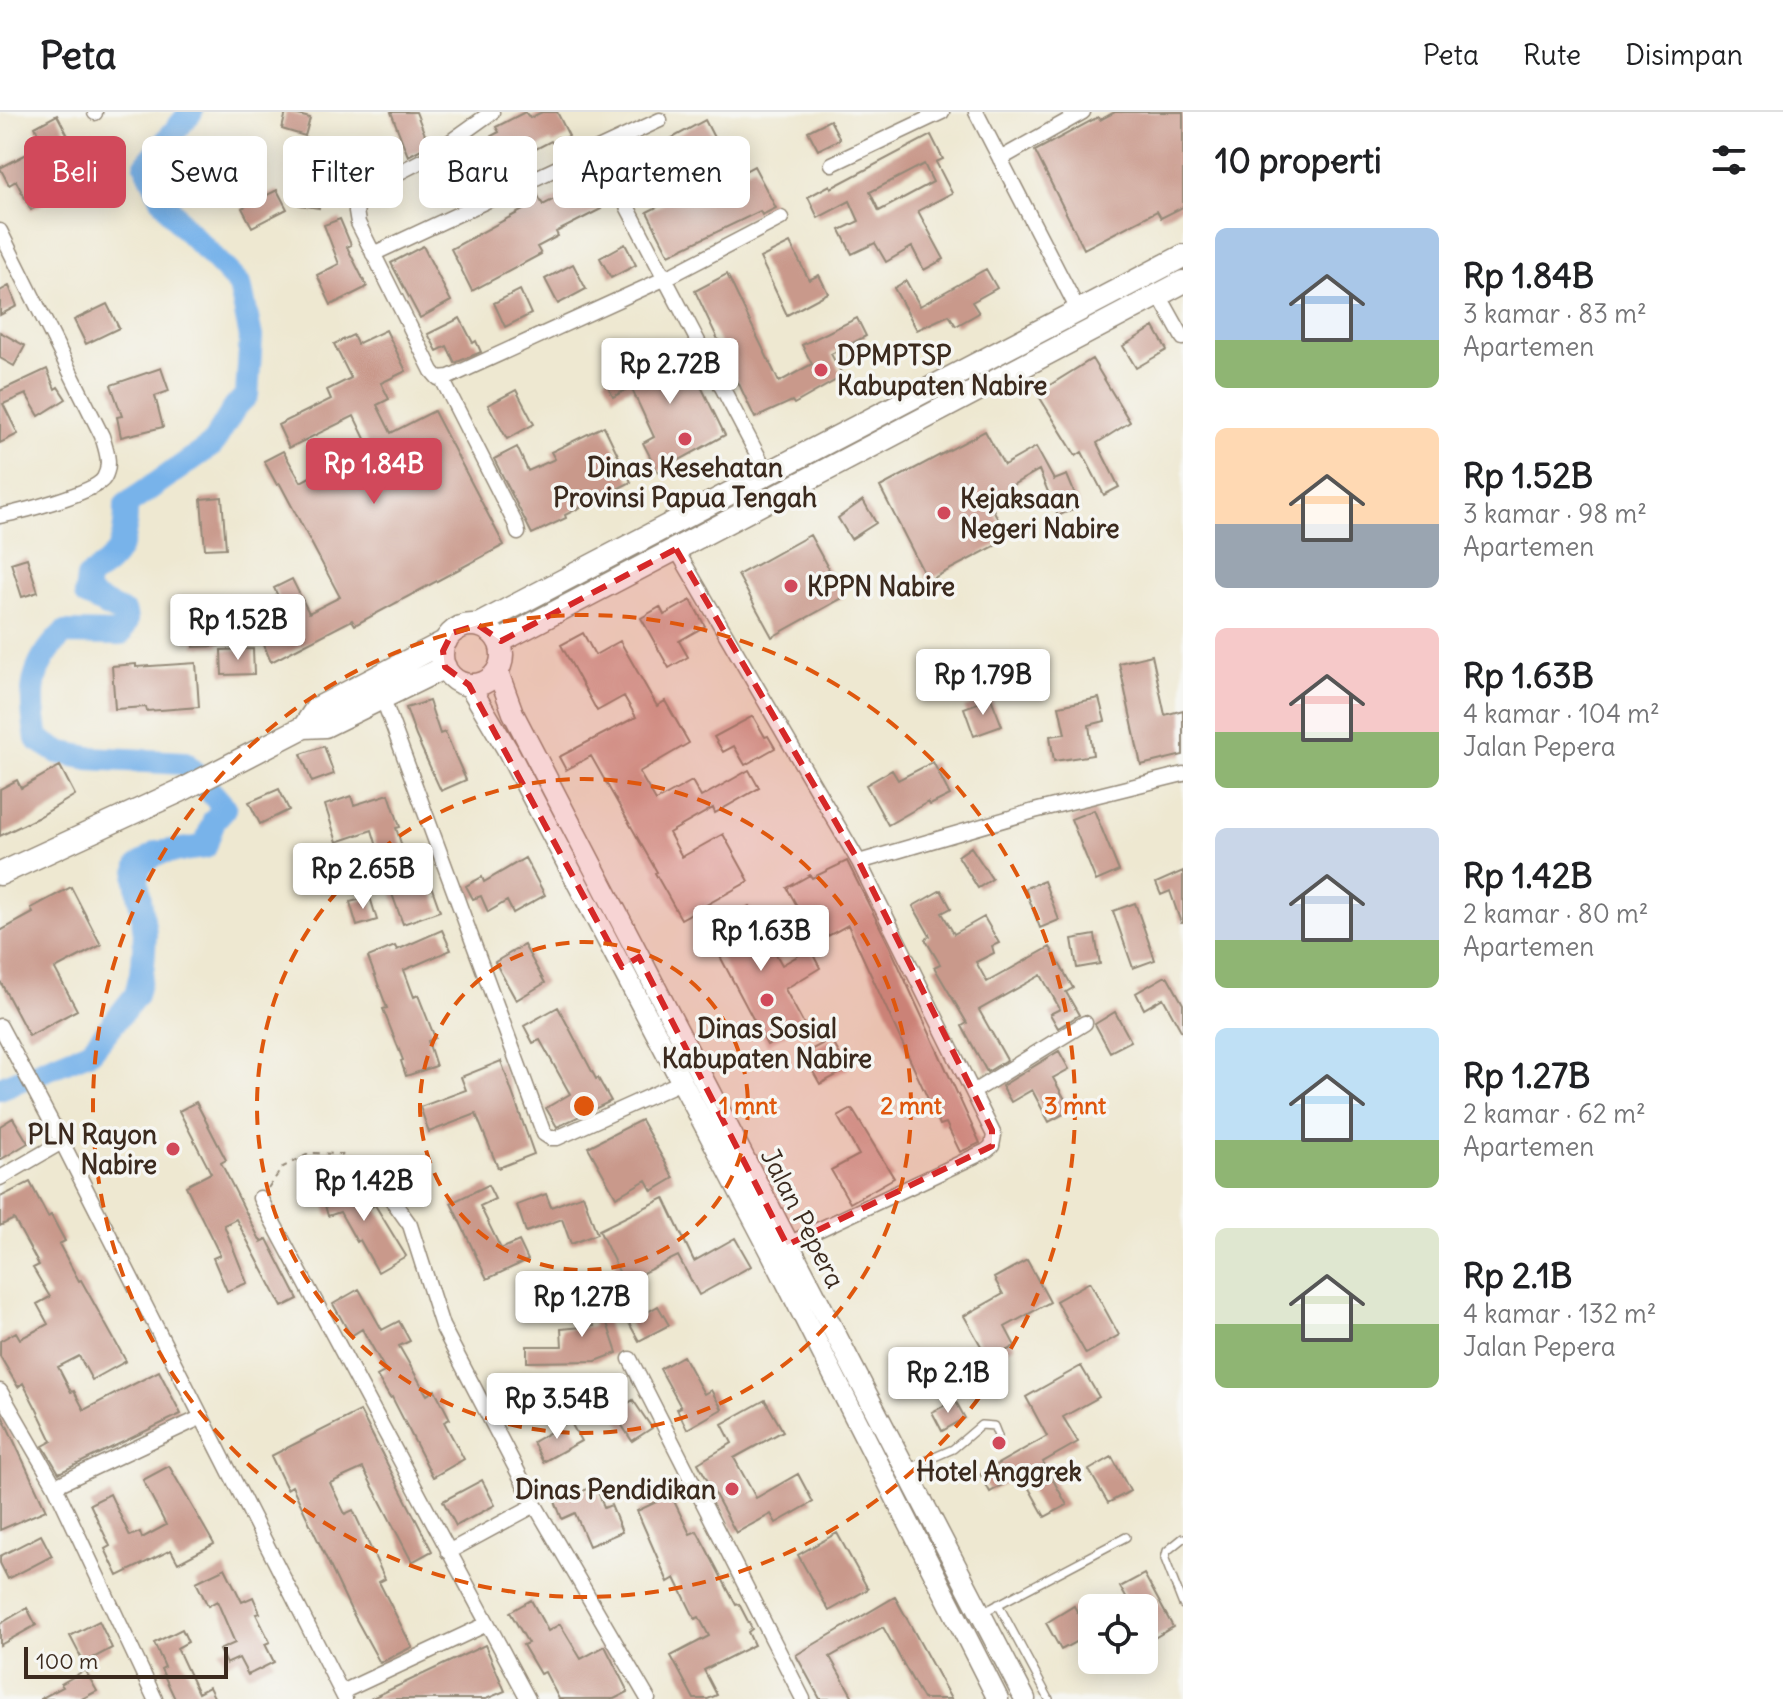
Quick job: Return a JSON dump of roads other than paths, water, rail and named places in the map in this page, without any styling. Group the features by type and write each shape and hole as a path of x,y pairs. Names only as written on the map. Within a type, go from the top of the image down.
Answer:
{"main road":[{"path":"304,727 316,709 446,641 458,629 478,625 1183,256"},
{"path":"499,642 1183,282"},
{"path":"876,417 887,438"},
{"path":"446,641 443,651 445,667 451,676 469,685 481,684 498,672 502,652 499,642 488,629 478,625"},
{"path":"2,875 180,791 304,727 325,726 445,667"},
{"name":"Jalan Pepera","path":"498,672 513,713 630,962 681,1082 779,1248 958,1570 989,1609 1025,1699"},
{"name":"Jalan Pepera","path":"469,685 630,962 779,1248 998,1699"},
{"path":"938,1580 958,1570"}],"street":[{"path":"492,112 429,157 365,190 356,211 358,223 434,376 442,379 518,533"},
{"path":"832,164 942,112"},
{"path":"976,112 1078,310"},
{"path":"1000,159 1083,112"},
{"path":"628,136 660,120"},
{"path":"373,254 553,172"},
{"path":"629,208 767,473"},
{"path":"442,379 666,278 781,218"},
{"path":"0,231 102,436 108,459 106,475 99,484 58,500 0,516"},
{"path":"1159,295 1183,338"},
{"path":"676,549 859,862 994,1135 989,1149 779,1248"},
{"path":"383,699 544,1134 557,1138 681,1082"},
{"path":"859,862 1034,811 1183,774"},
{"path":"973,1092 1085,1023"},
{"path":"0,1026 344,1696 487,1624"},
{"path":"0,1178 62,1142"},
{"path":"380,1183 410,1225 442,1326 535,1505 648,1699"},
{"path":"260,1198 528,1699"},
{"path":"630,1359 803,1699"},
{"path":"0,1391 55,1486 155,1699"},
{"path":"55,1486 202,1417"},
{"path":"448,1552 535,1505"}],"lane":[{"path":"905,1470 953,1449 981,1425 994,1426 998,1436"},
{"path":"1049,1699 989,1609 1126,1537"},
{"path":"1183,1538 1167,1551 1165,1559 1183,1605"}],"waterway":[{"path":"0,1088 91,1051 136,995 143,965 145,933 137,880 139,866 157,853 205,847 214,820 225,808 185,763 89,758 58,752 37,739 33,708 38,669 52,645 64,633 120,634 126,622 125,614 86,595 88,578 108,563 119,548 125,530 126,505 212,445 235,407 247,395 251,337 240,285 182,225 162,198 146,165 191,112"}],"place":[{"name":"DPMPTSP Kabupaten Nabire","path":"821,370"},
{"name":"Dinas Kesehatan Provinsi Papua Tengah","path":"685,439"},
{"name":"Kejaksaan Negeri Nabire","path":"944,513"},
{"name":"KPPN Nabire","path":"791,586"},
{"name":"Dinas Sosial Kabupaten Nabire","path":"767,1000"},
{"name":"PLN Rayon Nabire","path":"173,1149"},
{"name":"Hotel Anggrek","path":"999,1443"},
{"name":"Dinas Pendidikan","path":"732,1489"}]}
